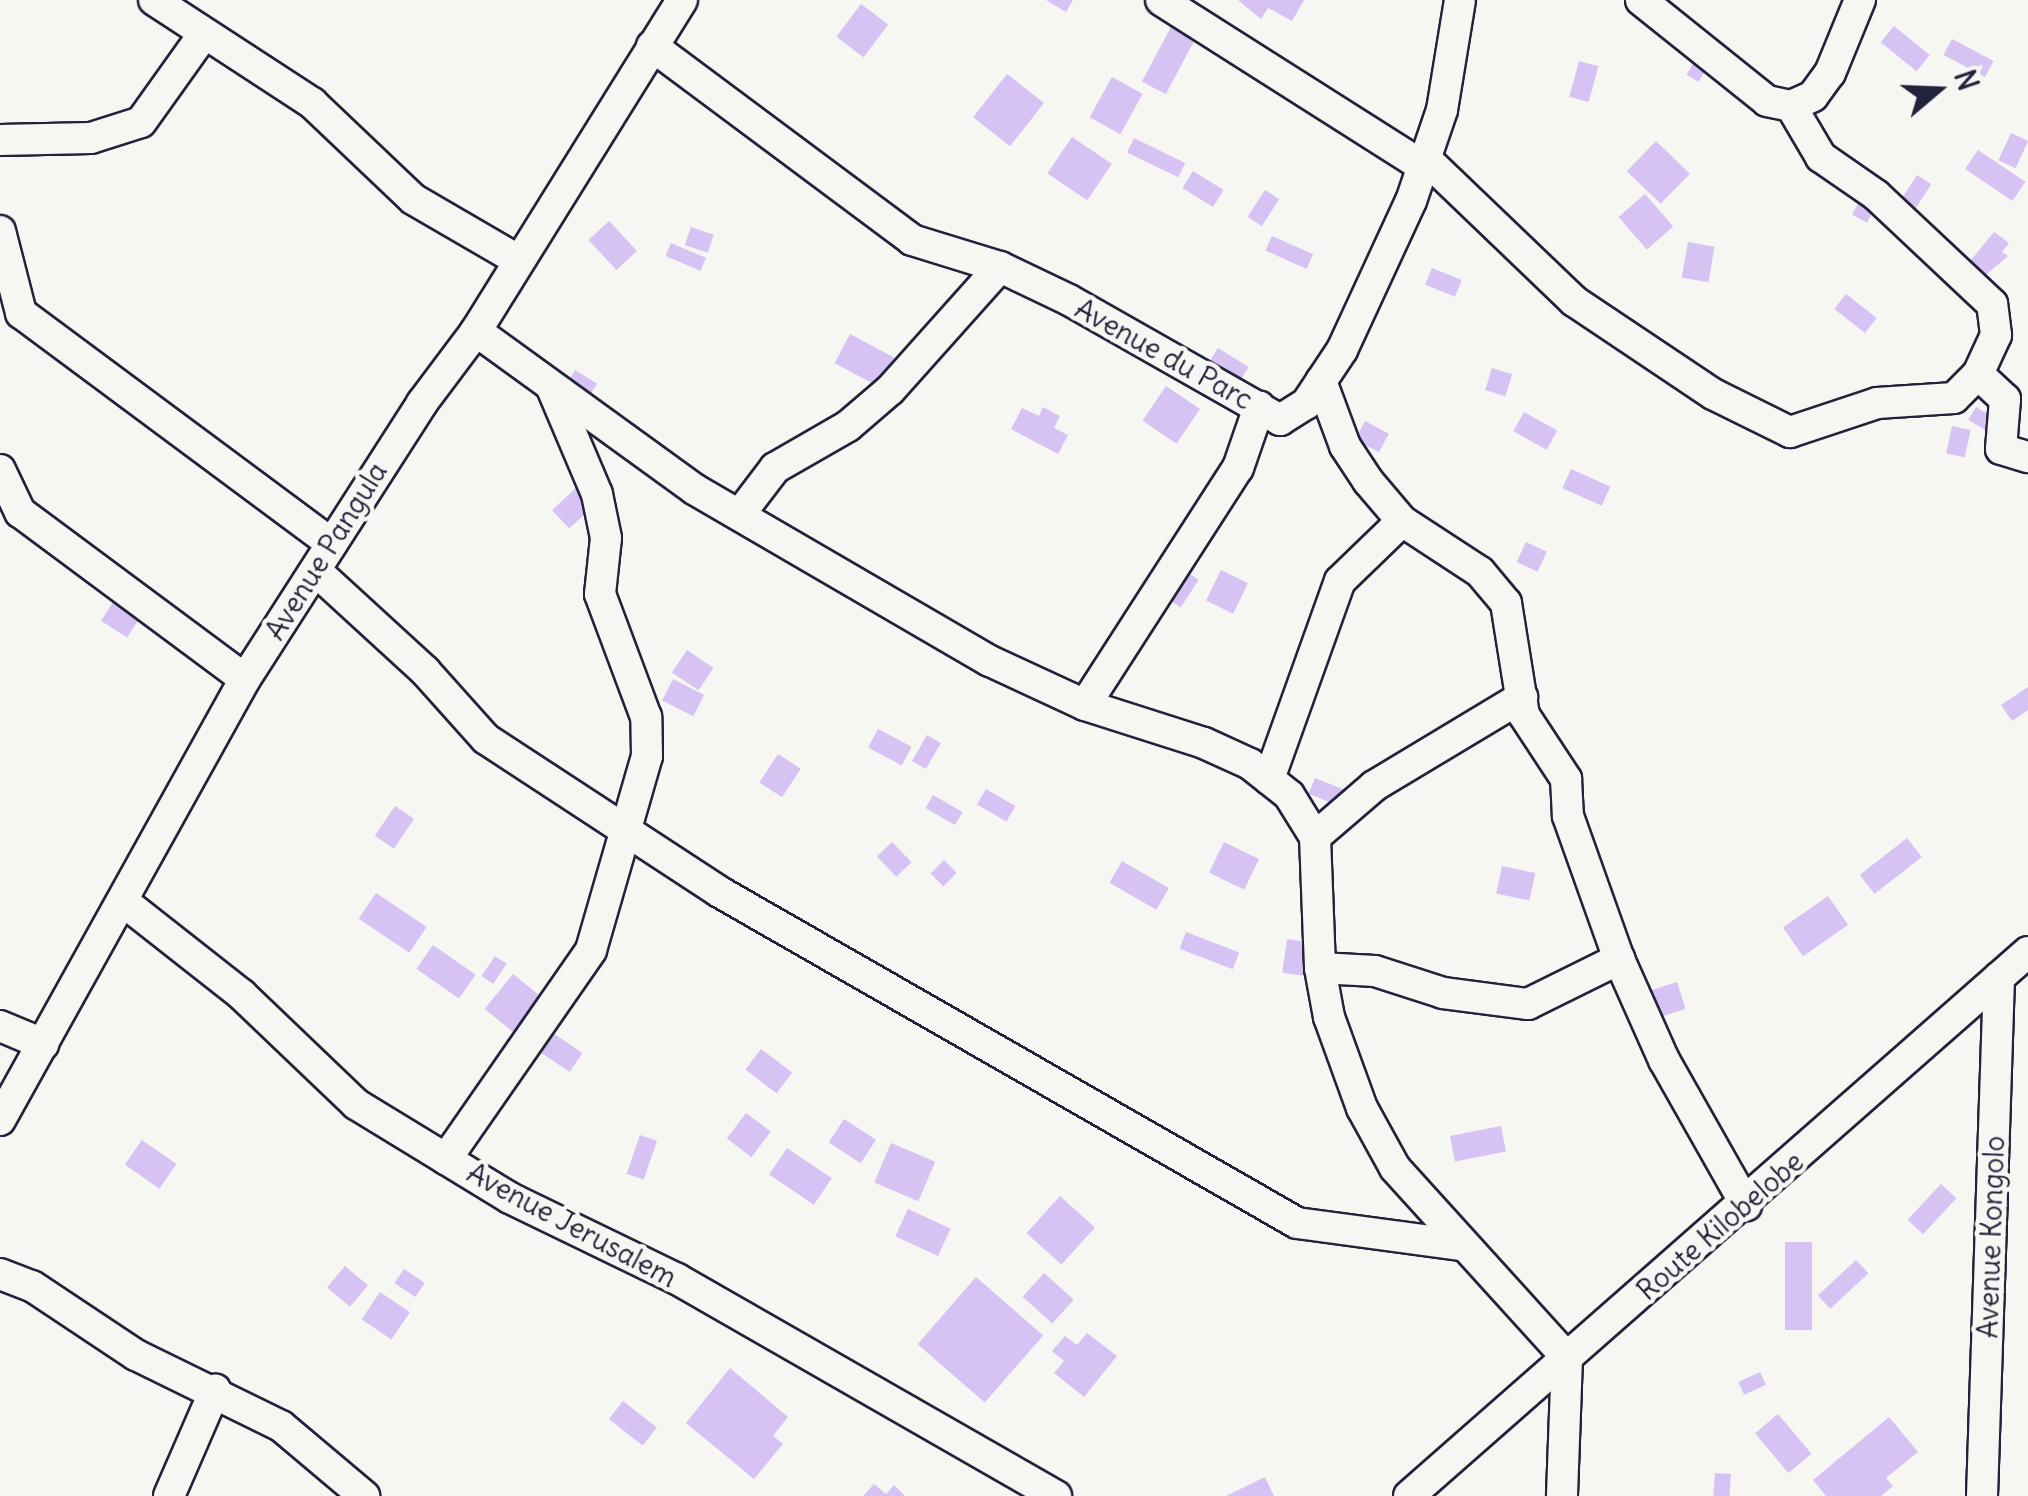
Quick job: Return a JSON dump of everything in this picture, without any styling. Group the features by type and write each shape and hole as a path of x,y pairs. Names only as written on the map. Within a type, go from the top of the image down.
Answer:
{"street":[{"path":"154,0 312,103 413,199 518,260"},
{"name":"Avenue Pangula","path":"0,1120 245,679 476,332 682,0"},
{"path":"1161,0 1425,163 1574,301 1712,394 1790,432 1877,403 1954,398 1978,374 1996,335 1997,314 1984,292 1876,196 1821,157 1791,106"},
{"name":"Avenue du Parc","path":"652,46 912,240 1000,267 1280,420 1306,404 1342,350 1425,163 1460,0"},
{"path":"1642,0 1767,101 1791,106 1813,96 1830,72 1860,0"},
{"path":"0,140 91,138 142,122 203,35"},
{"path":"0,231 21,313 332,544"},
{"path":"740,514 775,468 848,426 890,390 1000,267"},
{"path":"476,332 740,514 990,661 1085,705 1204,743 1269,779 1289,795 1315,837 1320,968 1330,1017 1362,1108 1395,1168 1460,1246 1567,1358 1562,1496"},
{"path":"1978,374 2005,400 2001,449 2028,458"},
{"path":"1321,382 1353,462 1402,520 1495,586 1514,626 1522,697 1531,730 1549,745 1566,779 1568,816 1619,959 1664,1060 1746,1206"},
{"path":"446,1159 591,950 647,756 646,717 610,634 600,594 606,538 597,494 550,385"},
{"path":"1085,705 1238,468 1260,407"},
{"path":"0,470 20,512 245,679"},
{"path":"1269,779 1340,581 1402,520"},
{"path":"316,570 426,671 486,738 718,890 922,1003 1244,1197 1298,1223 1460,1246"},
{"path":"1315,837 1374,786 1522,697"},
{"name":"Avenue Jerusalem","path":"124,902 242,995 356,1104 446,1159 677,1280 1056,1496"},
{"name":"Route Kilobelobe","path":"1409,1496 1746,1206 2028,952"},
{"path":"1320,968 1375,972 1444,993 1528,1004 1619,959"},
{"name":"Avenue Kongolo","path":"1982,1496 1999,977"},
{"path":"0,1026 44,1044"},
{"path":"0,1274 32,1286 136,1355 215,1390 281,1426 364,1496"},
{"path":"170,1496 215,1390"}],"building":[{"path":"1046,0 1073,0 1066,12"},
{"path":"1238,0 1304,0 1292,21 1268,8 1261,19"},
{"path":"861,4 888,24 863,57 836,37"},
{"path":"1172,25 1196,38 1166,94 1142,82"},
{"path":"1894,26 1930,55 1917,71 1881,42"},
{"path":"1952,39 1993,61 1985,77 1944,55"},
{"path":"1695,60 1707,67 1699,82 1686,75"},
{"path":"1579,61 1598,66 1589,102 1569,97"},
{"path":"1007,74 1044,103 1010,146 973,117"},
{"path":"1112,77 1143,94 1120,134 1090,117"},
{"path":"2011,133 2028,141 2016,168 1998,160"},
{"path":"1072,137 1112,164 1087,200 1047,173"},
{"path":"1134,138 1185,163 1178,177 1127,152"},
{"path":"1656,141 1690,174 1661,204 1627,171"},
{"path":"1978,150 2025,182 2012,201 1965,169"},
{"path":"1193,171 1224,190 1213,207 1182,188"},
{"path":"1917,175 1931,184 1914,211 1900,202"},
{"path":"1265,190 1279,199 1262,226 1248,217"},
{"path":"1645,194 1673,226 1647,249 1619,217"},
{"path":"1861,198 1876,206 1867,223 1852,215"},
{"path":"609,221 637,251 616,270 589,240"},
{"path":"691,227 714,235 708,253 685,245"},
{"path":"1994,232 2009,243 2002,252 2008,256 1981,279 1966,266"},
{"path":"1272,236 1313,254 1307,269 1265,251"},
{"path":"1688,242 1715,247 1708,282 1682,277"},
{"path":"671,243 706,258 701,271 666,256"},
{"path":"1432,268 1462,280 1455,297 1425,285"},
{"path":"1846,294 1877,318 1865,333 1834,309"},
{"path":"850,334 894,357 879,387 835,363"},
{"path":"1218,348 1249,367 1237,386 1206,367"},
{"path":"1492,368 1512,374 1505,396 1485,390"},
{"path":"575,370 597,384 588,399 565,385"},
{"path":"1166,386 1200,409 1177,444 1143,421"},
{"path":"1043,407 1060,416 1054,428 1068,435 1058,454 1011,429 1022,408 1039,416"},
{"path":"1976,407 2001,422 1993,435 1968,420"},
{"path":"1524,412 1557,430 1547,450 1513,431"},
{"path":"1365,421 1389,434 1379,452 1355,440"},
{"path":"1952,426 1971,430 1965,457 1946,453"},
{"path":"1571,469 1610,486 1602,506 1562,488"},
{"path":"577,487 594,505 569,528 552,510"},
{"path":"1526,542 1547,552 1538,572 1517,562"},
{"path":"1176,565 1199,580 1181,607 1158,593"},
{"path":"1221,570 1248,583 1233,614 1206,601"},
{"path":"119,593 145,610 127,638 101,621"},
{"path":"687,650 714,668 698,690 672,672"},
{"path":"673,679 704,695 693,716 662,700"},
{"path":"2028,687 2028,710 2012,721 2001,705"},
{"path":"878,729 912,747 902,765 868,748"},
{"path":"927,735 941,743 926,769 912,761"},
{"path":"778,754 801,769 782,797 759,783"},
{"path":"1315,778 1349,792 1343,808 1309,794"},
{"path":"986,789 1015,806 1006,822 977,805"},
{"path":"933,795 962,812 955,825 926,808"},
{"path":"395,806 414,819 394,849 375,836"},
{"path":"1907,838 1922,857 1874,894 1860,875"},
{"path":"892,842 911,862 896,877 877,857"},
{"path":"1224,842 1259,859 1244,890 1209,873"},
{"path":"944,860 957,873 943,886 931,873"},
{"path":"1122,861 1169,888 1156,910 1110,883"},
{"path":"1502,866 1535,873 1529,900 1496,893"},
{"path":"376,893 427,927 409,953 359,919"},
{"path":"1828,896 1848,925 1803,956 1783,928"},
{"path":"1186,932 1239,952 1233,969 1180,949"},
{"path":"1287,939 1308,942 1303,976 1282,973"},
{"path":"433,945 476,975 459,999 416,969"},
{"path":"495,956 507,964 493,984 482,976"},
{"path":"513,974 549,1003 520,1038 485,1009"},
{"path":"1677,982 1686,1009 1652,1019 1644,993"},
{"path":"541,1025 582,1053 570,1072 528,1044"},
{"path":"761,1049 792,1072 776,1093 745,1070"},
{"path":"746,1113 771,1132 751,1157 727,1139"},
{"path":"844,1119 876,1140 861,1163 829,1142"},
{"path":"1501,1126 1506,1152 1455,1161 1450,1136"},
{"path":"640,1135 657,1141 644,1180 627,1174"},
{"path":"142,1140 176,1164 159,1189 125,1165"},
{"path":"891,1143 935,1162 918,1201 874,1183"},
{"path":"787,1148 832,1178 814,1205 769,1175"},
{"path":"1941,1184 1956,1198 1923,1234 1908,1220"},
{"path":"1060,1196 1095,1227 1061,1265 1027,1233"},
{"path":"908,1209 951,1229 938,1256 895,1236"},
{"path":"1785,1242 1812,1242 1812,1330 1785,1330"},
{"path":"1856,1260 1868,1273 1830,1309 1818,1295"},
{"path":"345,1266 368,1285 350,1307 327,1287"},
{"path":"404,1269 425,1283 415,1297 394,1283"},
{"path":"1044,1273 1074,1300 1052,1324 1023,1297"},
{"path":"976,1277 1043,1335 985,1403 918,1344"},
{"path":"380,1292 410,1312 391,1339 362,1319"},
{"path":"1087,1333 1117,1356 1084,1397 1054,1373 1064,1361 1052,1351 1065,1336 1077,1345"},
{"path":"730,1368 788,1417 773,1436 783,1444 754,1479 686,1423"},
{"path":"1760,1372 1766,1385 1744,1395 1738,1382"},
{"path":"623,1401 657,1427 643,1446 609,1419"},
{"path":"1778,1414 1811,1454 1788,1473 1755,1433"},
{"path":"1889,1417 1918,1452 1886,1478 1893,1486 1881,1496 1826,1496 1813,1480"},
{"path":"1715,1473 1731,1474 1729,1496 1713,1496"},
{"path":"1265,1477 1274,1496 1226,1496"},
{"path":"874,1484 886,1494 894,1485 905,1496 863,1496"}]}
